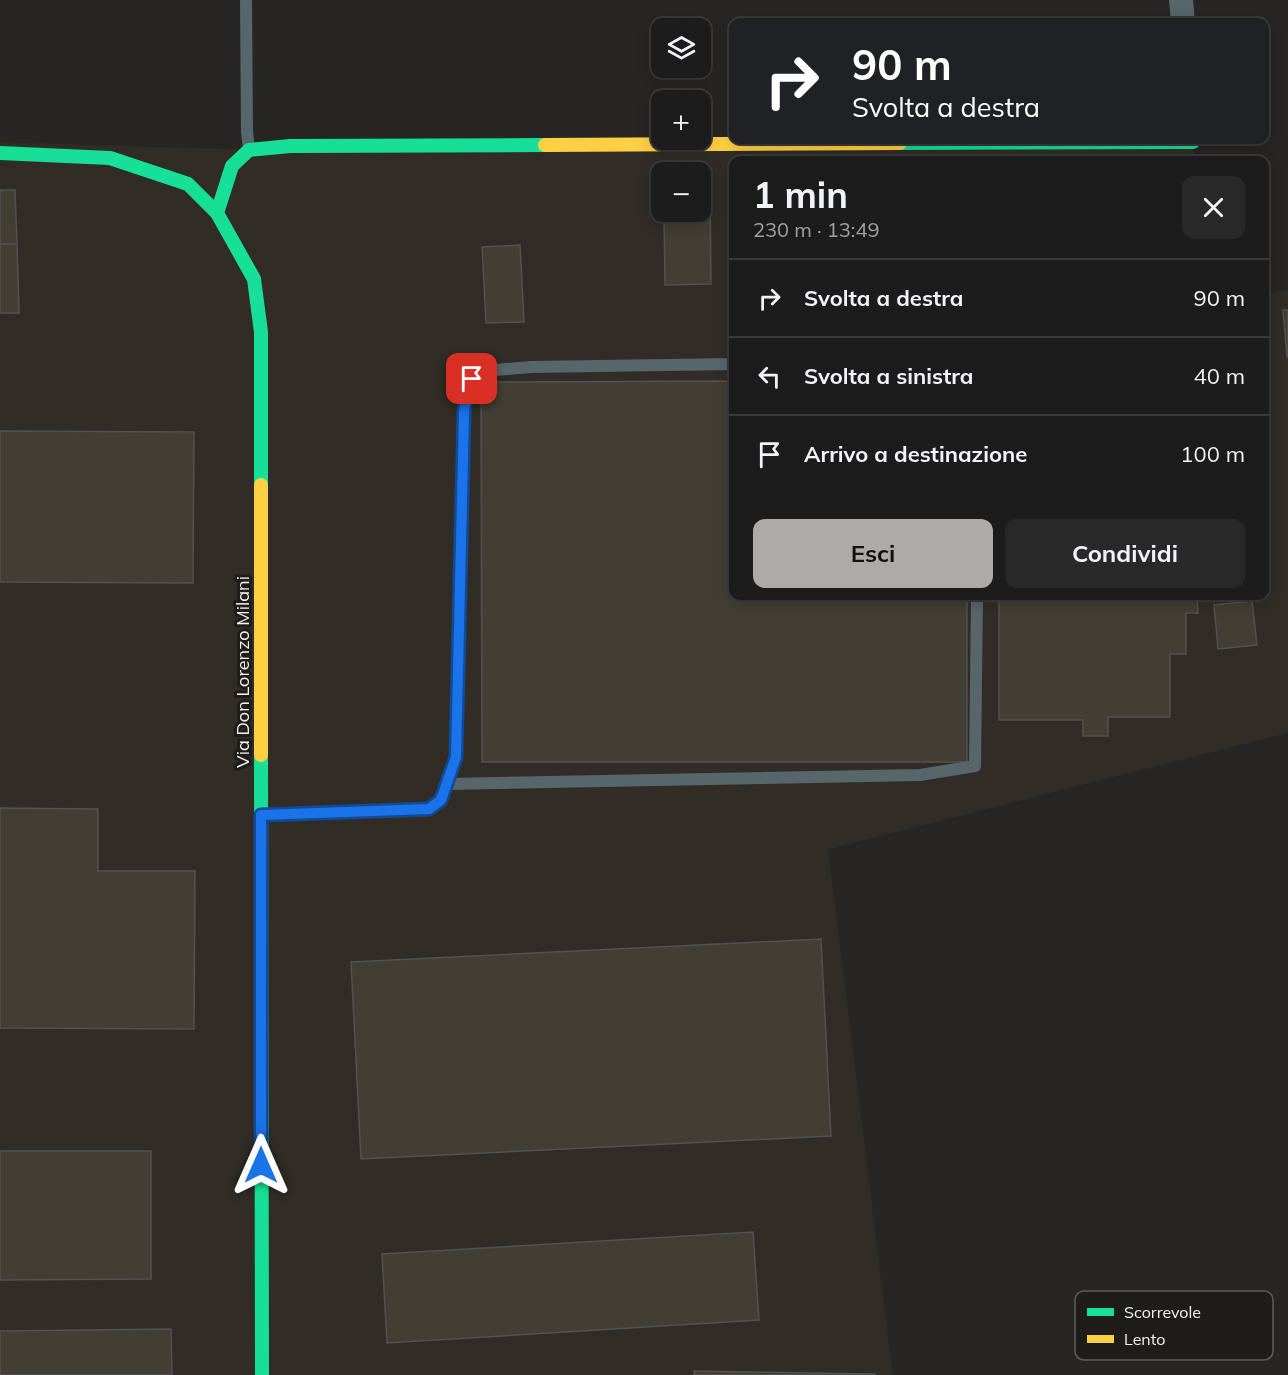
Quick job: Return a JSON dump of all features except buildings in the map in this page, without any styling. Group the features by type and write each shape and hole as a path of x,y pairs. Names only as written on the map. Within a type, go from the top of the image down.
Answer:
{"street":[{"path":"1181,0 1183,18"},
{"path":"218,213 231,166 249,150 290,146 742,144"},
{"name":"Via Don Lorenzo Milani","path":"0,153 110,158 188,184 218,213 254,279 261,332 262,1375"}],"lane":[{"path":"246,0 249,150"},
{"path":"261,815 429,809 441,800 456,757 464,413 466,394 472,379 484,371 531,367 729,364"},
{"path":"447,784 920,775 975,766 977,600"}],"shaded area":[{"path":"0,142 249,150 651,147 651,150 711,150 711,146 1193,144 1195,156 729,156 729,600 1269,600 1269,293 1288,290 1288,733 828,849 893,1375 0,1375"}],"traffic: fast":[{"path":"217,213 232,166 249,150 290,146 545,145"},
{"path":"0,153 110,158 188,184 217,213 254,279 261,332 261,485"},
{"path":"261,755 262,1375"}],"traffic: slow":[{"path":"545,145 729,144"},
{"path":"261,485 261,755"}],"route":[{"path":"261,1165 261,815 429,809 441,800 456,757 464,413 466,394 472,379"}]}
